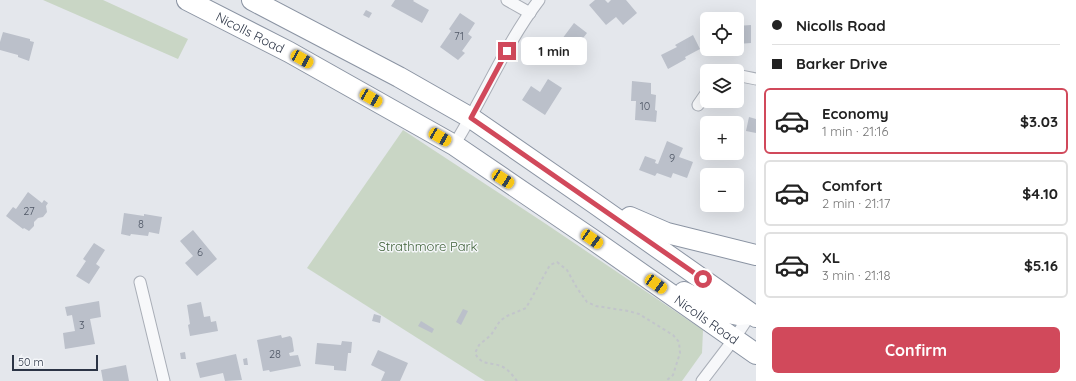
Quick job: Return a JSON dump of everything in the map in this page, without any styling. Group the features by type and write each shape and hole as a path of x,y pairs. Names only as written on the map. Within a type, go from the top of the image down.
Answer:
{"highway":[{"name":"Nicolls Road","path":"187,0 289,52 454,145 632,266 756,354"},
{"path":"252,0 399,77 471,118 754,312"},
{"path":"594,203 667,233 756,255"},
{"path":"632,266 728,313 738,315 754,312"},
{"path":"734,339 746,336 756,338"}],"street":[{"path":"507,0 530,13"},
{"path":"454,145 539,0"},
{"path":"744,76 756,78"},
{"path":"140,282 164,381"},
{"path":"702,381 754,312"}],"path":[{"path":"516,381 510,373 502,367 482,362 477,358 475,353 479,345 491,335 500,321 507,316 526,308 550,265 557,262 567,270 576,288 587,302 596,306 639,314 672,335 679,342 680,353 673,375 666,381"}],"green space":[{"path":"43,0 103,0 188,39 178,59"},
{"name":"Strathmore Park","path":"403,130 703,330 702,353 682,381 485,381 307,268"}],"building":[{"path":"395,0 414,0 413,1 429,10 422,23 391,6"},
{"path":"595,0 605,0 608,3 611,0 626,0 637,13 623,25 616,17 606,25 589,5"},
{"path":"366,10 372,13 369,18 363,15"},
{"path":"460,13 475,23 468,34 472,37 462,51 465,53 458,60 440,47 451,31 449,29"},
{"path":"574,23 587,33 576,47 579,49 567,65 555,56 566,42 562,39"},
{"path":"751,25 751,43 744,44 744,26"},
{"path":"3,32 30,39 30,41 34,42 29,61 18,57 18,55 0,50 0,42"},
{"path":"693,35 700,49 668,69 661,55 677,47 675,45"},
{"path":"548,79 562,88 545,115 522,100 531,86 540,92"},
{"path":"632,81 651,83 651,94 656,95 656,122 635,120 636,101 631,101"},
{"path":"749,117 756,119 756,133 746,131"},
{"path":"667,141 683,148 679,157 693,162 687,178 673,173 671,178 657,173 655,176 639,170 645,156 656,160 655,163 658,164"},
{"path":"28,192 42,203 44,200 48,203 46,206 47,212 43,217 38,218 34,222 34,226 29,231 24,228 23,229 6,216 13,207 16,209"},
{"path":"124,213 162,217 159,234 149,232 148,236 131,234 130,236 121,234"},
{"path":"193,230 217,259 197,276 185,263 193,256 180,241"},
{"path":"94,243 105,250 96,264 100,267 89,284 76,276 86,261 83,259"},
{"path":"99,301 101,317 90,319 95,344 65,349 63,333 75,331 72,315 67,316 65,307"},
{"path":"201,302 204,317 210,316 211,322 216,321 218,331 190,336 187,305"},
{"path":"463,309 468,311 461,325 456,322"},
{"path":"374,314 381,316 380,323 372,321"},
{"path":"421,321 434,329 432,333 418,326"},
{"path":"281,335 282,338 290,336 292,338 294,351 289,353 290,356 298,355 301,366 270,372 269,370 263,371 257,340"},
{"path":"342,341 352,342 351,353 348,353 346,371 334,370 334,366 315,364 317,343 341,345"},
{"path":"378,350 408,363 400,381 381,381 385,372 371,365"},
{"path":"185,352 186,359 181,359 180,353"},
{"path":"236,354 242,380 225,381 223,373 200,378 196,363"},
{"path":"247,358 248,365 244,365 243,359"},
{"path":"126,365 129,381 103,381 101,370"}],"route":[{"path":"507,51 471,118 703,279"}]}
